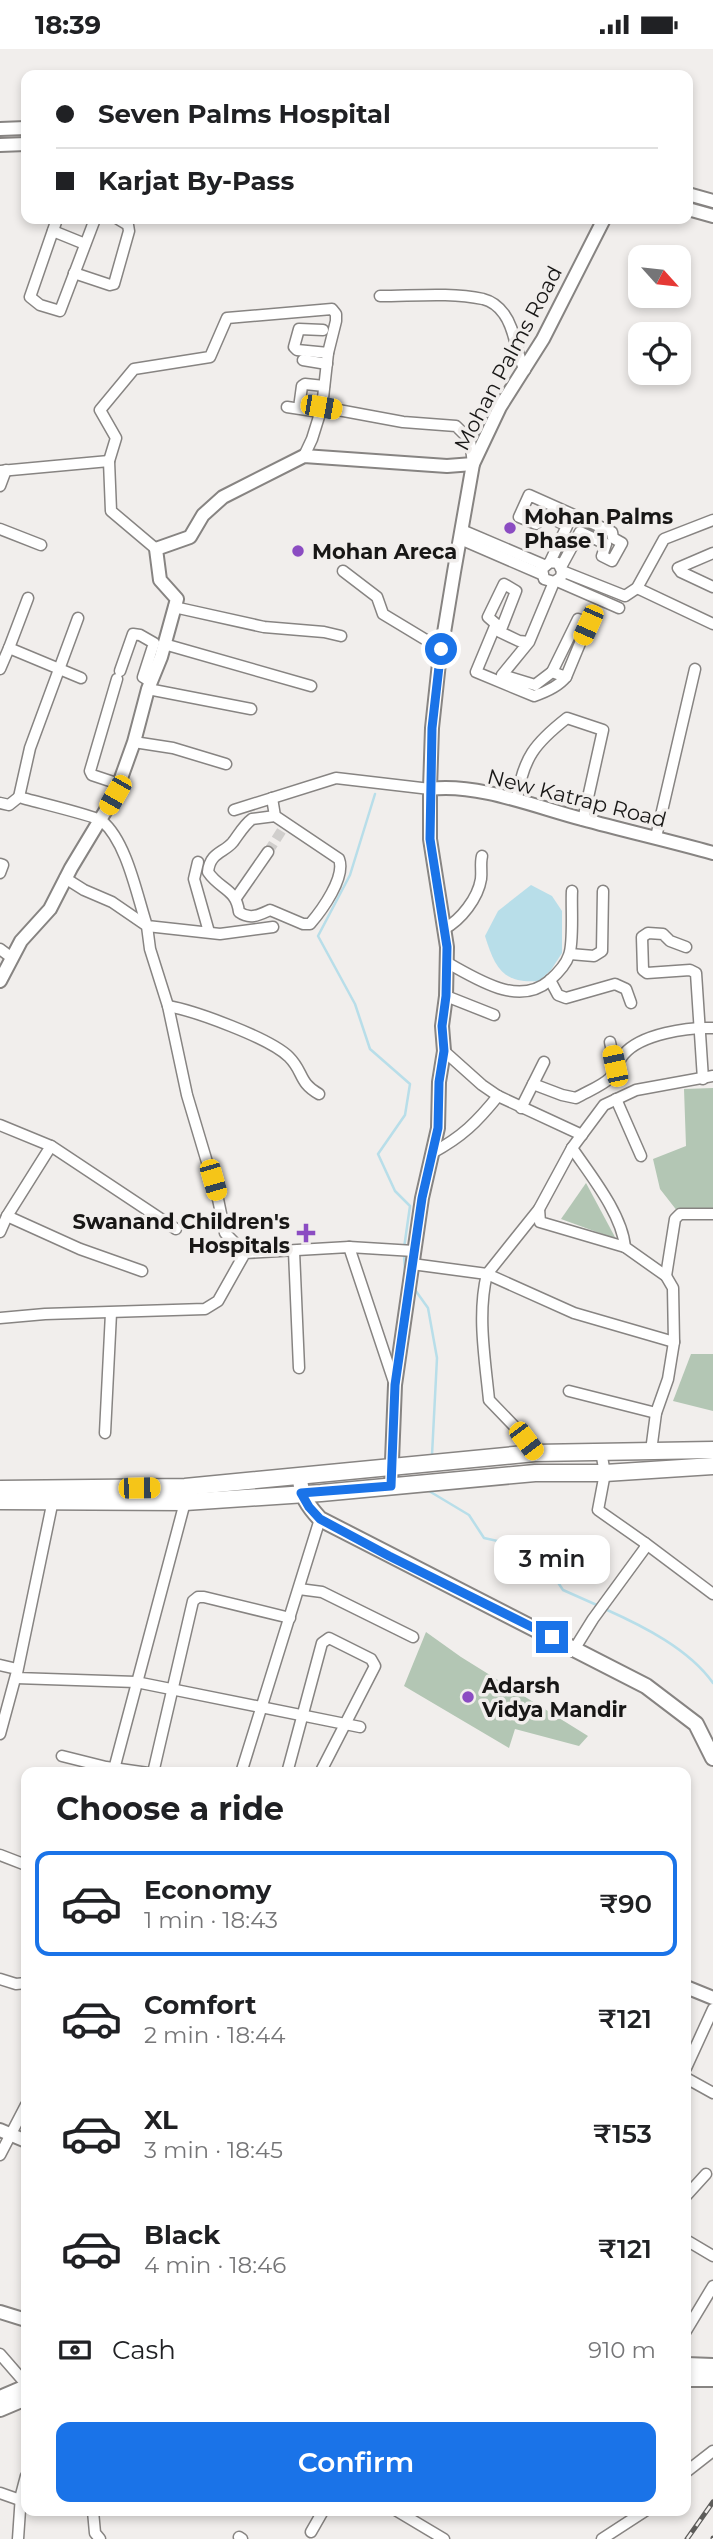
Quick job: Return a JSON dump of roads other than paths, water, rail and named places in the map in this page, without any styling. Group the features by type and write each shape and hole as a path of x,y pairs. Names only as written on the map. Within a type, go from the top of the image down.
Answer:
{"main road":[{"path":"0,1501 185,1502 301,1485 390,1468 535,1453 713,1450"},
{"path":"0,1489 391,1486 535,1473 605,1473 713,1466"},
{"path":"301,1485 309,1507 320,1519 646,1686 696,1724 713,1758"},
{"path":"691,2365 713,2366"},
{"path":"691,2379 713,2379"},
{"path":"0,2398 21,2388"},
{"path":"0,2409 21,2400"}],"street":[{"path":"4,145 5,129"},
{"path":"693,195 713,201"},
{"path":"693,210 713,216"},
{"path":"55,224 32,289 32,300 60,311 93,224"},
{"path":"74,273 114,284 129,231 126,224"},
{"name":"Mohan Palms Road","path":"412,1266 411,1250 438,1128 439,1082 444,1051 442,1026 447,947 430,839 432,728 441,649 473,464 500,407 526,370 601,224"},
{"path":"52,231 85,244"},
{"path":"380,296 485,299 496,305 506,316 517,353 526,370"},
{"path":"0,981 21,941 50,909 120,784 177,599 160,580 156,549 111,511 108,461 116,438 100,409 134,369 210,356 227,318 332,309 336,321 326,356"},
{"path":"304,456 321,410 326,356 325,331 299,329 294,347 296,350 326,356"},
{"path":"303,361 326,356"},
{"path":"299,408 302,386 324,386"},
{"path":"156,549 190,537 203,515 223,497 304,456 447,466 473,464 470,440 456,426 287,407"},
{"path":"0,486 3,470 108,461"},
{"path":"529,642 519,641 497,631 476,672 534,696 556,686 566,677 588,624 578,619 552,672 535,685 502,674 529,642 555,582 561,577 562,569 580,532 606,544 603,556 612,561 622,543 613,538 612,532 531,494 527,497 519,517 536,524 545,515 567,526 545,567 545,581 555,582 619,608"},
{"path":"461,534 545,567 558,563 562,569 623,596 637,588 664,539 713,520"},
{"path":"0,530 41,545"},
{"path":"713,553 678,568 713,587"},
{"path":"343,571 377,597 383,614 441,649"},
{"path":"637,588 713,624"},
{"path":"0,669 28,598"},
{"path":"174,607 264,627 341,636"},
{"path":"0,803 9,805 19,797 30,748 78,618"},
{"path":"120,784 92,775 90,771 133,634 154,643 143,677 149,685 251,709"},
{"path":"164,644 311,686"},
{"path":"5,653 81,678"},
{"path":"656,837 695,669"},
{"path":"552,672 566,677"},
{"path":"517,799 534,746 567,718 576,720 603,730 583,820"},
{"path":"134,742 173,748 226,764"},
{"path":"234,810 336,778 430,789"},
{"name":"New Katrap Road","path":"430,789 444,787 517,799 583,820 713,853"},
{"path":"19,797 101,820 116,838 147,926 187,1095 215,1187 225,1233 245,1253 349,1247 411,1250"},
{"path":"272,798 275,816 284,827 339,859 339,879 310,924 303,924 270,910 246,917 239,912 236,898 208,872 210,864 221,849 230,846 252,819 275,816"},
{"path":"236,898 268,852"},
{"path":"444,929 454,924 466,912 481,881 482,856"},
{"path":"198,862 194,879 209,932"},
{"path":"0,864 3,865 0,873"},
{"path":"65,878 84,890 113,902 147,926 220,934 273,927"},
{"path":"446,963 509,992 525,993 540,989 558,973 570,954 572,891"},
{"path":"570,954 594,956 602,951 603,891"},
{"path":"535,1453 516,1428 489,1401 483,1331 487,1274 539,1209 572,1148 604,1105 636,1090 708,1077 699,1027 696,973 693,970 648,973 643,970 642,937 645,935 663,933 670,941 686,947"},
{"path":"0,949 12,958"},
{"path":"550,980 558,995 566,997 615,984 626,989 631,1003"},
{"path":"446,996 494,1015"},
{"path":"168,1006 202,1015 269,1044 288,1055 298,1068 302,1080 320,1094"},
{"path":"534,1084 576,1098 609,1078 625,1052 638,1043 699,1027 713,1028"},
{"path":"610,1042 615,1066"},
{"path":"444,1051 498,1097 582,1135"},
{"path":"521,1108 544,1062"},
{"path":"432,1153 457,1140 498,1097"},
{"path":"616,1099 641,1156"},
{"path":"0,1125 51,1146 176,1229"},
{"path":"0,1232 7,1216 51,1146"},
{"path":"572,1148 603,1194 624,1234 625,1247"},
{"path":"539,1209 540,1222 625,1247 666,1276 673,1288 674,1342 668,1378 656,1413 651,1451"},
{"path":"666,1276 675,1219 680,1213 713,1214"},
{"path":"7,1216 80,1249 142,1271"},
{"path":"349,1247 395,1385"},
{"path":"294,1251 299,1368"},
{"path":"0,1318 205,1309 218,1301 245,1253"},
{"path":"391,1486 395,1385 412,1266 487,1274 573,1313 674,1342"},
{"path":"105,1433 111,1313"},
{"path":"569,1391 656,1413"},
{"path":"601,1452 605,1473 598,1510 713,1594"},
{"path":"53,1500 16,1678 136,1682 360,1727"},
{"path":"115,1767 185,1502"},
{"path":"243,1767 320,1519"},
{"path":"575,1648 645,1548 645,1543"},
{"path":"299,1589 322,1592 413,1637"},
{"path":"152,1767 195,1599 204,1597 290,1618"},
{"path":"288,1767 322,1643 329,1637 371,1659 375,1666 323,1767"},
{"path":"0,1665 17,1672"},
{"path":"0,1734 17,1672"},
{"path":"62,1756 103,1767"},
{"path":"0,1854 21,1863"},
{"path":"0,1979 21,1984"},
{"path":"691,1981 713,1989"},
{"path":"691,1989 713,1998"},
{"path":"691,2057 713,2009"},
{"path":"691,2081 713,2093"},
{"path":"0,2155 5,2133 21,2112"},
{"path":"691,2190 706,2174"},
{"path":"691,2243 713,2256"},
{"path":"691,2322 713,2285"},
{"path":"0,2312 21,2318"},
{"path":"0,2354 21,2379"},
{"path":"691,2468 713,2451"},
{"path":"0,2493 20,2500"},
{"path":"18,2539 21,2496"},
{"path":"93,2516 95,2537"},
{"path":"310,2532 318,2516"},
{"path":"405,2516 444,2539"},
{"path":"602,2539 637,2516"}],"water":[{"path":"531,885 552,896 562,911 562,953 551,970 539,981 517,980 502,972 485,936 498,911"}],"waterway":[{"path":"375,794 350,875 318,936 355,1004 370,1049 410,1084 405,1115 378,1154 395,1191 410,1206 404,1248"},
{"path":"404,1254 405,1272"},
{"path":"413,1287 428,1308 437,1358 432,1455"},
{"path":"429,1491 469,1515 484,1538 520,1546 541,1557 563,1590 599,1606"},
{"path":"605,1609 650,1631 678,1649 713,1683"}],"tunnel":[{"path":"268,852 282,830"}],"railway":[{"path":"687,2539 713,2502"}],"place":[{"name":"Mohan Palms Phase 1","path":"510,528"},
{"name":"Mohan Areca","path":"298,551"},
{"name":"Swanand Children's Hospitals","path":"306,1233"},
{"name":"Adarsh Vidya Mandir","path":"468,1697"}]}
